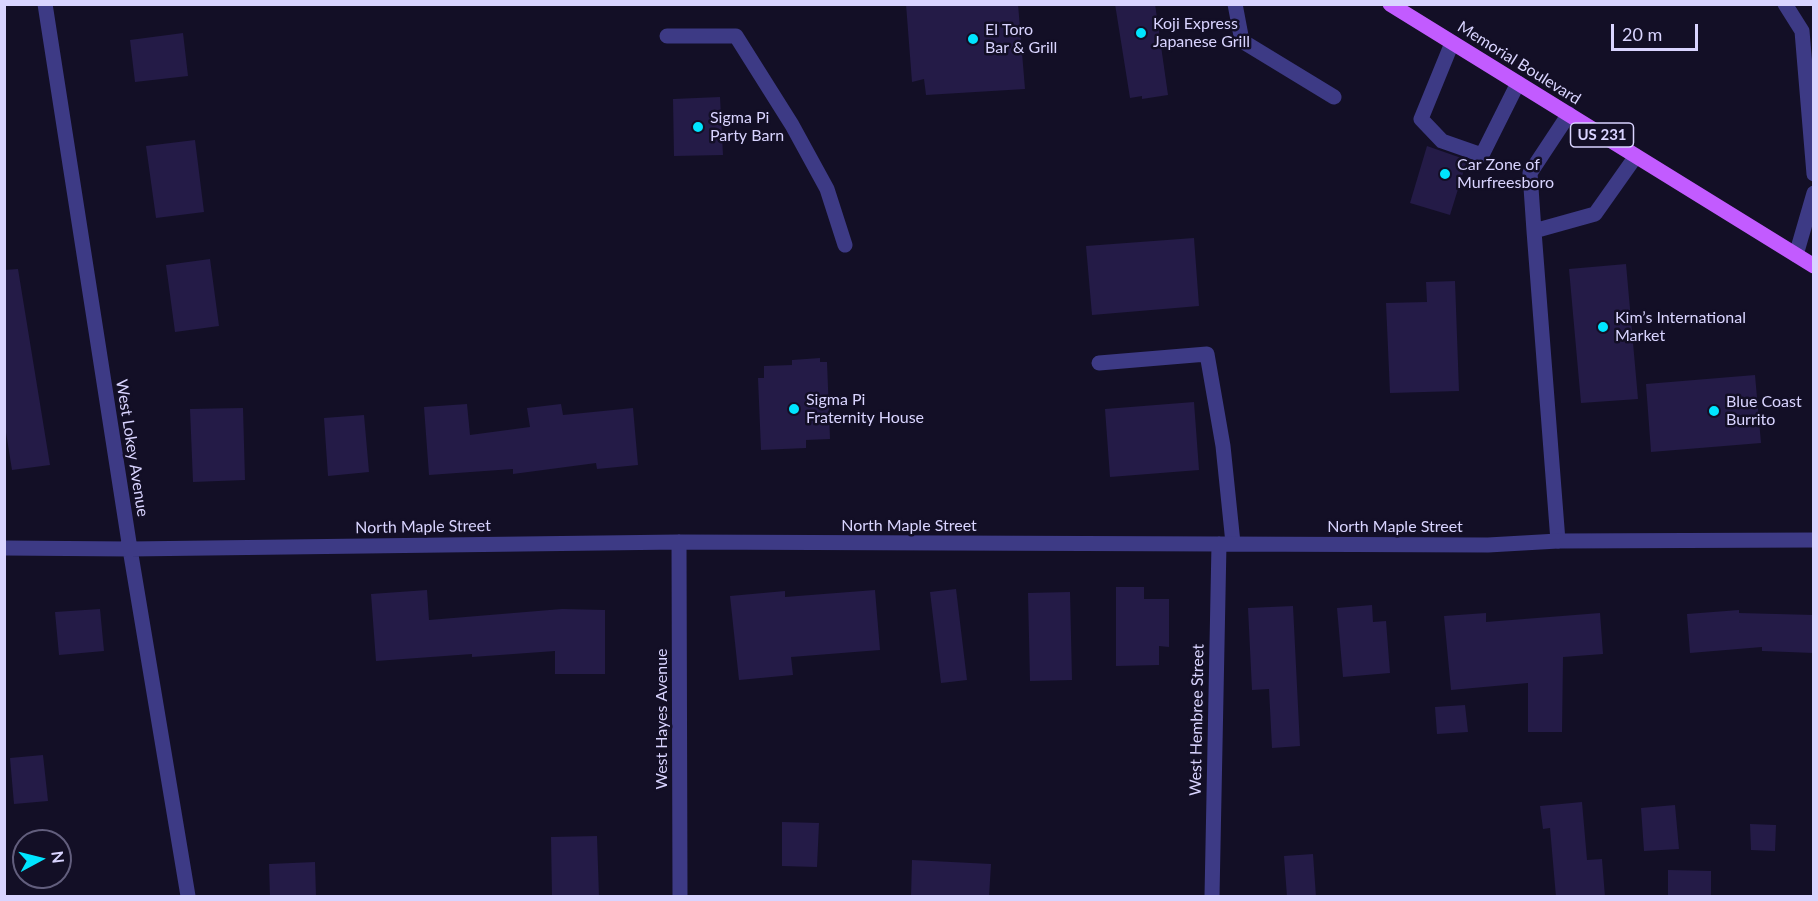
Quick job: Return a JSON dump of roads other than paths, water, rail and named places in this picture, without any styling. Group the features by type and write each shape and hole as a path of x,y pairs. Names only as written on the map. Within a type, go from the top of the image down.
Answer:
{"main road":[{"name":"Memorial Boulevard","path":"1396,6 1452,43 1814,266"}],"street":[{"name":"West Lokey Avenue","path":"45,4 130,549 188,897"},
{"path":"1235,4 1242,41 1334,97"},
{"path":"1785,4 1802,31 1814,174"},
{"path":"667,36 736,36 792,125 827,189 845,245"},
{"path":"1452,43 1421,119 1442,141 1482,155 1518,84"},
{"path":"1558,541 1530,172 1569,114"},
{"path":"1534,231 1595,214 1636,156"},
{"path":"1796,255 1814,193"},
{"name":"West Hembree Street","path":"1100,363 1207,354 1223,446 1226,543 1212,897"},
{"name":"North Maple Street","path":"4,548 130,549 679,542 1488,545 1558,541 1814,540"},
{"name":"West Hayes Avenue","path":"679,542 680,897"}],"place":[{"name":"Koji Express Japanese Grill","path":"1141,33"},
{"name":"El Toro Bar & Grill","path":"973,39"},
{"name":"Sigma Pi Party Barn","path":"698,127"},
{"name":"Car Zone of Murfreesboro","path":"1445,174"},
{"name":"Kim’s International Market","path":"1603,327"},
{"name":"Sigma Pi Fraternity House","path":"794,409"},
{"name":"Blue Coast Burrito","path":"1714,411"}]}
